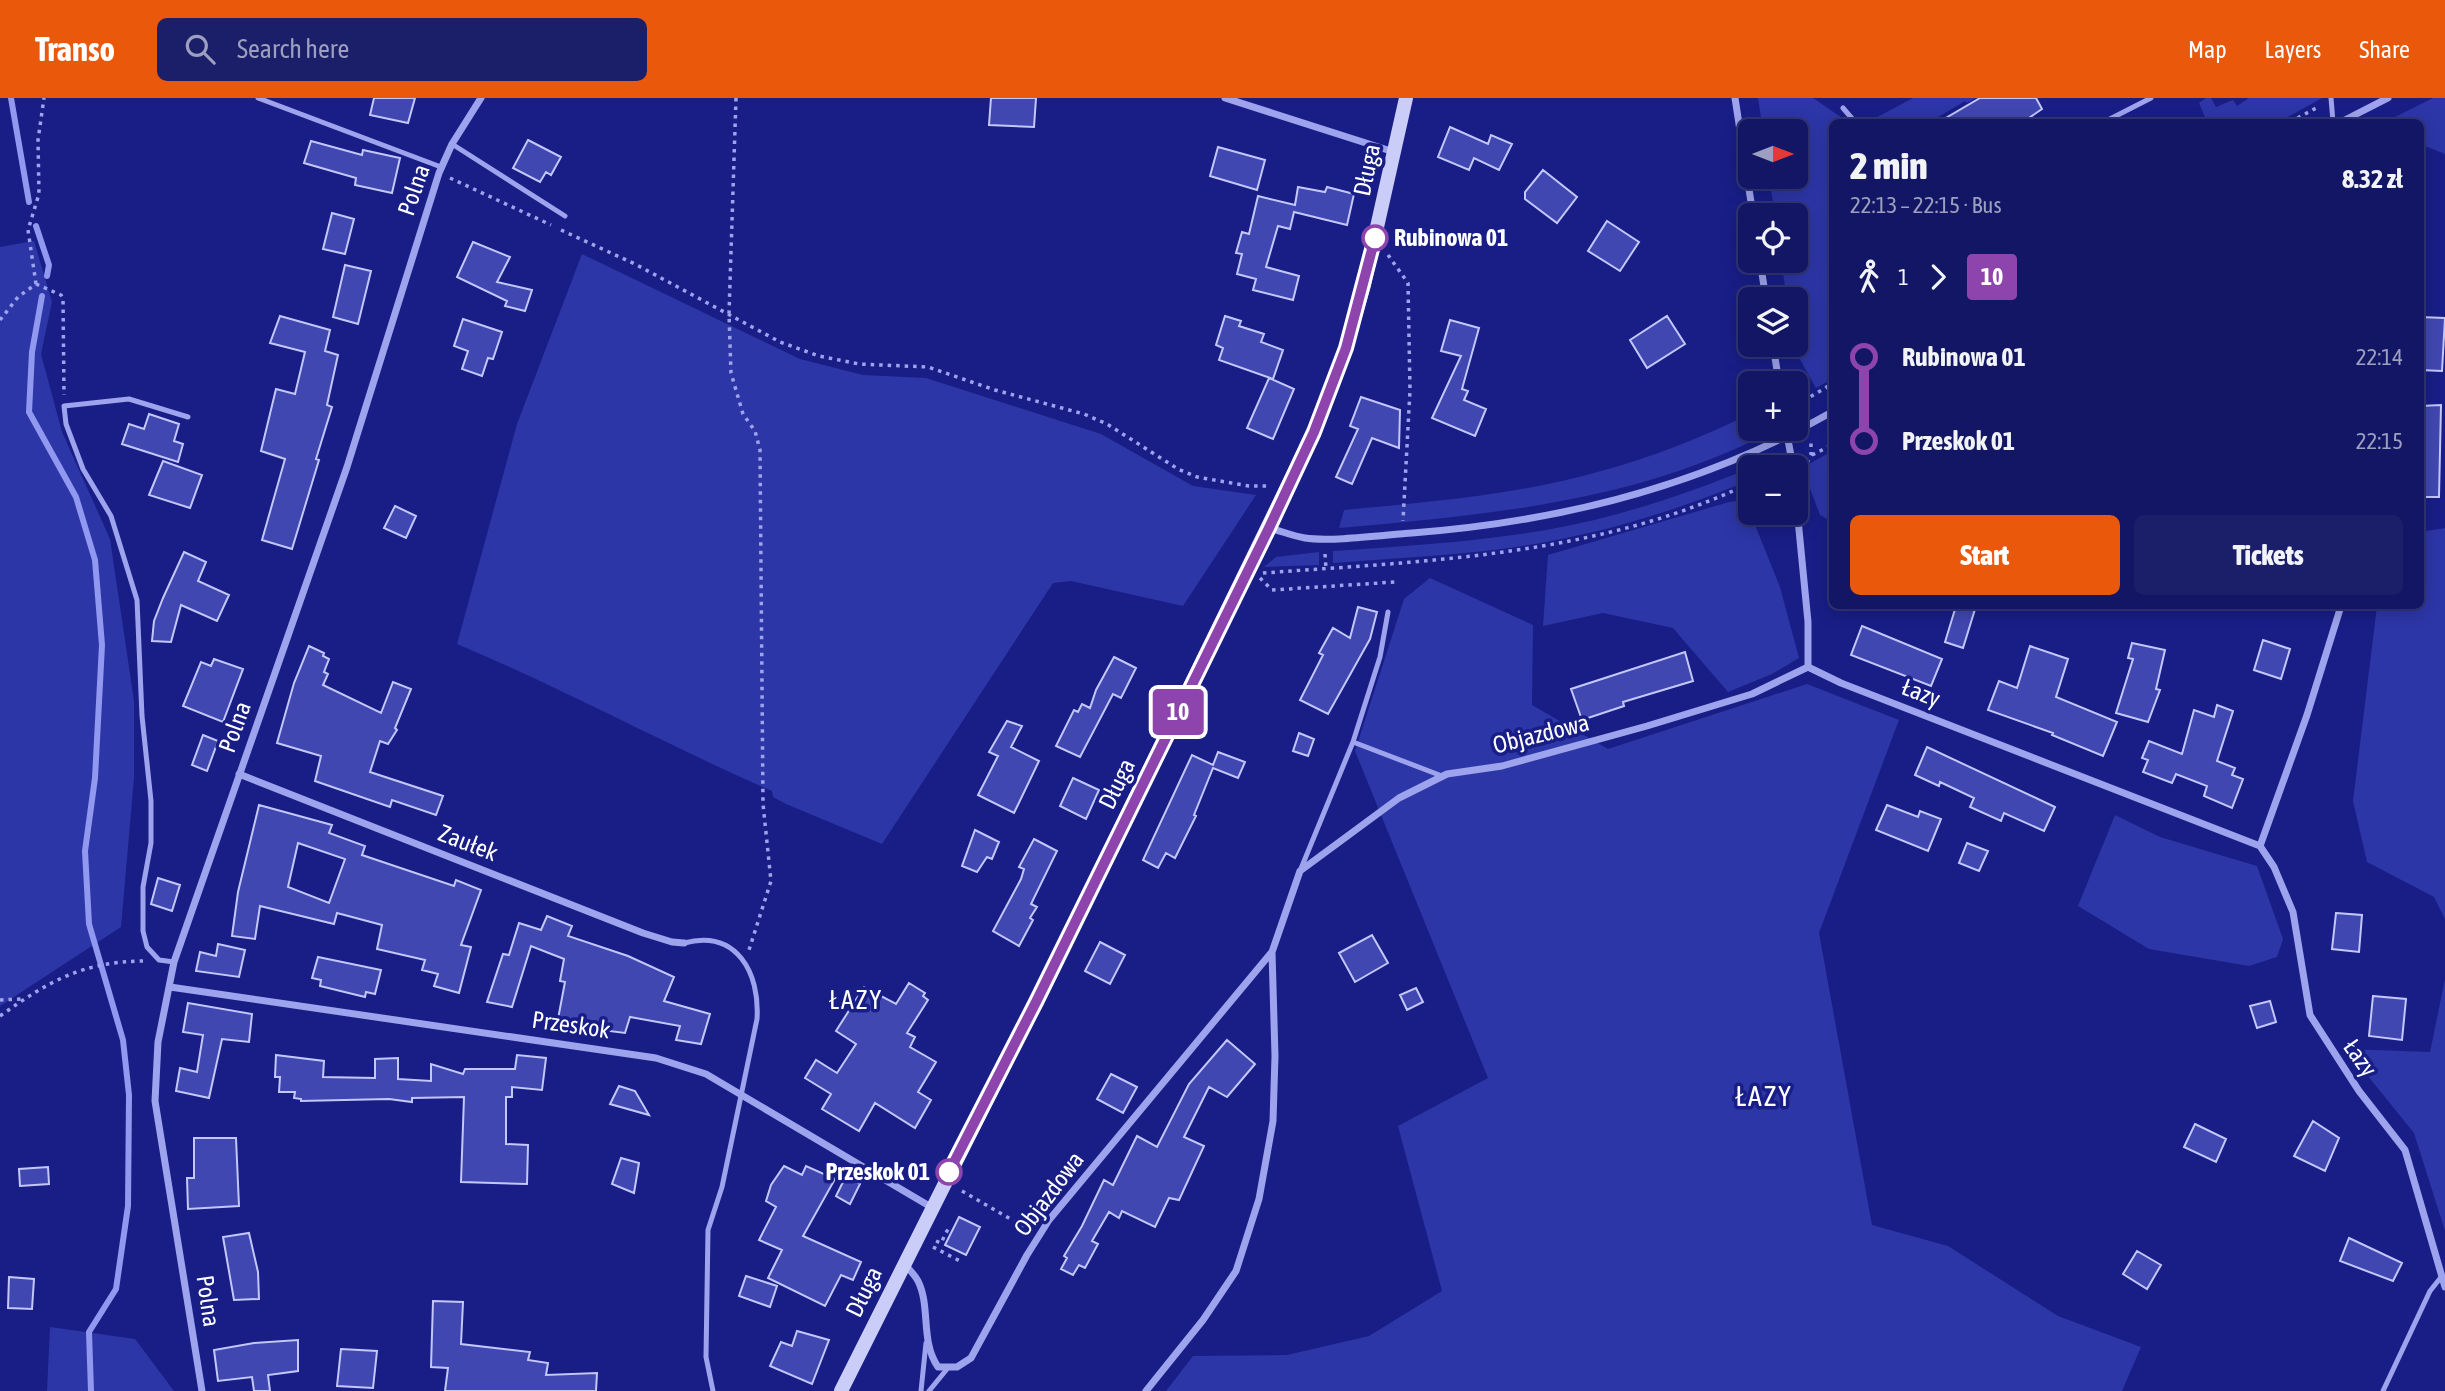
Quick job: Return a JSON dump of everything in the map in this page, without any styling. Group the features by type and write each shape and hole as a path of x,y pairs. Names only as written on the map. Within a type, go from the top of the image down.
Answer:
{"street":[{"name":"Polna","path":"202,1391 155,1101 158,1042 174,962 347,467 440,170 452,144 481,98"},
{"path":"1225,98 1394,153"},
{"name":"Długa","path":"841,1391 1036,1002 1314,432 1346,348 1375,238 1406,98"},
{"path":"1735,98 1751,203"},
{"path":"2347,119 2388,98"},
{"path":"1808,423 1829,413"},
{"path":"1269,528 1307,538 1465,529 1543,518 1626,497 1703,473 1770,441"},
{"path":"1799,525 1808,622 1808,667"},
{"path":"2260,846 2340,609"},
{"name":"Łazy","path":"1808,667 1841,683 2260,846 2274,867 2293,912 2309,1016 2359,1091 2405,1150 2445,1287"},
{"name":"Objazdowa","path":"947,1368 957,1367 971,1358 1049,1220 1272,952 1300,871 1399,798 1442,776 1502,766 1647,726 1752,694 1808,667"},
{"name":"Zaułek","path":"239,774 643,933 684,943"},
{"name":"Objazdowa","path":"1146,1391 1215,1304 1236,1271 1259,1199 1273,1121 1275,1056 1272,952"},
{"name":"Przeskok","path":"170,987 656,1058 706,1074 932,1207"},
{"path":"904,1263 919,1283 927,1340 938,1367 947,1368"}],"lane":[{"path":"258,98 440,170"},
{"path":"2110,119 2151,98"},
{"path":"2331,99 2333,119"},
{"path":"1843,108 1852,119"},
{"path":"452,144 565,216"},
{"path":"174,962 159,960 147,947 143,931 143,887 150,843 151,801 142,716 137,600 111,516 83,468 66,424 64,406 129,399 188,417"},
{"name":"Objazdowa","path":"1300,871 1353,742 1380,657 1388,612"},
{"path":"1353,742 1442,776"},
{"path":"684,943 700,939 712,941 734,952 746,962 758,999 757,1019 722,1187 708,1230 706,1357 713,1391"},
{"path":"2383,1391 2430,1291 2442,1276"},
{"path":"921,1391 927,1340"},
{"path":"929,1391 947,1368"}],"path":[{"path":"36,284 28,230 39,194 38,140 44,98"},
{"path":"736,98 729,314 731,373 743,414 755,431 760,450 763,804 771,881 746,962"},
{"path":"2295,119 2331,99"},
{"path":"440,170 635,264 780,342 819,356 859,364 928,367 995,390 1084,414 1107,424 1197,477 1249,486 1273,487"},
{"path":"1375,238 1409,283 1410,390 1402,533"},
{"path":"36,284 53,290 63,298 64,406"},
{"path":"0,320 18,297 36,284"},
{"path":"1808,398 1829,386"},
{"path":"1808,457 1829,446"},
{"path":"1808,461 1811,455"},
{"path":"1395,582 1272,590 1256,574 1473,556 1573,540 1675,514 1738,488"},
{"path":"1325,554 1326,569"},
{"path":"0,1016 58,977 113,961 159,960"},
{"path":"0,1000 24,999"},
{"path":"961,1191 1023,1226"},
{"path":"936,1241 941,1243 951,1228 944,1224"},
{"path":"933,1247 960,1261"}],"shaded area":[{"path":"1758,98 1813,98 1844,119 1829,119 1829,381 1816,388 1799,357 1808,357 1808,287 1785,287 1783,273 1808,273 1808,203 1773,203 1771,189 1808,189 1808,119 1761,119"},
{"path":"1913,98 1976,98 1967,103 1965,101 1935,119 1874,119"},
{"path":"2206,98 2211,98 2216,107 2233,100 2237,106 2249,98 2322,98 2284,119 2206,119 2199,103"},
{"path":"2433,98 2445,98 2445,154 2424,146 2424,119 2391,119"},
{"path":"34,241 52,302 41,354 62,432 110,539 134,701 134,778 121,927 0,1006 0,247"},
{"path":"582,254 800,359 863,375 926,378 1101,434 1193,486 1256,495 1183,606 1071,581 1053,583 882,844 786,804 773,797 772,791 457,644 517,424"},
{"path":"1738,419 1738,441 1751,441 1667,475 1614,490 1505,510 1339,528 1344,510 1538,486 1620,465"},
{"path":"1829,453 1829,520 1820,515 1808,484 1808,465"},
{"path":"1738,473 1738,485 1726,490 1652,516 1577,536 1497,550 1333,563 1333,551 1466,541 1572,525 1650,505"},
{"path":"1738,501 1738,525 1755,525 1780,587 1799,658 1772,674 1728,692 1673,628 1603,613 1543,626 1548,555"},
{"path":"2445,528 2445,919 2434,897 2367,862 2353,801 2377,609 2424,609 2424,531"},
{"path":"1319,552 1319,565 1264,567 1276,557"},
{"path":"1430,578 1533,625 1532,705 1608,749 1807,684 1899,720 1819,933 1872,1225 1948,1246 2058,1316 2141,1347 2122,1391 1166,1391 1193,1356 1287,1355 1369,1336 1442,1291 1398,1126 1488,1078 1355,751 1404,599"},
{"path":"2115,815 2160,837 2257,866 2283,939 2277,957 2249,966 2149,949 2078,906"},
{"path":"2445,979 2445,1231 2414,1133 2346,1049 2430,1052"},
{"path":"50,1327 135,1339 174,1391 47,1391"}],"building":[{"path":"374,98 415,98 408,123 370,115"},
{"path":"991,98 1036,98 1034,127 989,125"},
{"path":"1980,98 2036,98 2042,109 2027,119 1944,119"},
{"path":"1450,127 1488,144 1491,135 1512,144 1499,170 1474,158 1469,170 1438,157"},
{"path":"528,140 561,157 551,175 546,172 540,182 513,168"},
{"path":"311,141 362,155 363,150 400,158 392,193 355,185 356,178 304,163"},
{"path":"1218,147 1265,160 1257,190 1210,176"},
{"path":"1543,170 1577,197 1557,223 1525,199 1525,192"},
{"path":"1298,187 1325,192 1327,187 1354,194 1347,225 1294,212 1290,229 1278,226 1266,267 1299,276 1293,300 1253,290 1256,279 1237,274 1242,254 1236,253 1242,232 1249,234 1258,196 1295,205"},
{"path":"332,213 354,219 345,254 323,249"},
{"path":"1607,221 1639,242 1620,271 1588,251"},
{"path":"473,242 510,257 497,282 532,290 525,311 505,306 507,301 457,277"},
{"path":"345,265 371,271 358,324 333,317"},
{"path":"280,316 330,330 325,351 338,355 327,405 332,407 292,549 262,540 285,459 261,451 276,389 295,394 305,352 270,343"},
{"path":"1225,316 1241,321 1239,326 1264,334 1261,342 1283,350 1273,379 1219,360 1223,348 1216,345"},
{"path":"1667,316 1685,344 1647,368 1630,340"},
{"path":"2424,317 2445,318 2442,371 2424,370"},
{"path":"463,319 502,332 493,359 488,358 482,376 462,369 468,351 454,346"},
{"path":"1450,320 1479,328 1462,389 1468,391 1464,400 1486,409 1475,436 1432,418 1461,356 1441,351"},
{"path":"1269,378 1294,389 1273,439 1247,428"},
{"path":"1361,397 1400,410 1399,448 1372,438 1352,484 1336,477 1358,429 1350,426"},
{"path":"2441,405 2439,497 2424,497 2424,406"},
{"path":"149,414 179,424 174,441 183,444 178,462 122,444 129,424 144,429"},
{"path":"163,461 202,475 190,508 149,495"},
{"path":"395,506 416,516 406,538 384,528"},
{"path":"184,552 206,562 198,581 229,595 217,621 181,605 171,642 152,641 154,621"},
{"path":"1358,607 1377,612 1370,639 1328,714 1300,700 1323,655 1319,653 1333,628 1350,638"},
{"path":"1955,609 1975,609 1963,648 1945,642"},
{"path":"1862,626 1942,659 1931,686 1851,655"},
{"path":"2263,640 2290,649 2281,679 2254,670"},
{"path":"2132,643 2165,650 2156,689 2160,690 2148,722 2116,713 2133,659 2128,658"},
{"path":"309,646 324,653 323,656 329,659 324,672 328,674 323,685 381,713 393,682 411,689 395,728 397,730 388,744 380,741 370,772 443,796 436,815 392,800 390,807 315,781 321,756 277,743 294,683"},
{"path":"2030,646 2068,659 2056,697 2117,722 2103,756 2052,735 2053,733 1988,710 1999,681 2017,688"},
{"path":"1685,652 1693,681 1623,702 1624,706 1582,720 1571,689"},
{"path":"1114,657 1136,668 1121,698 1113,694 1080,757 1056,746 1074,710 1078,712 1082,704 1090,708 1096,690"},
{"path":"214,659 243,669 223,722 183,706 201,662 211,666"},
{"path":"2217,705 2233,711 2217,761 2235,768 2232,775 2243,779 2232,808 2204,796 2207,786 2176,774 2172,783 2143,772 2148,760 2142,758 2149,741 2182,754 2194,710 2214,717"},
{"path":"1007,721 1022,726 1011,747 1039,761 1014,813 978,795 998,756 989,752"},
{"path":"1299,733 1314,739 1308,756 1293,751"},
{"path":"203,735 218,741 207,771 192,765"},
{"path":"1927,747 2055,807 2044,831 2004,813 2001,821 1970,807 1974,798 1940,782 1939,786 1915,775"},
{"path":"1218,752 1245,762 1238,778 1213,768 1194,815 1196,816 1175,858 1166,853 1158,868 1143,860 1192,755 1213,765"},
{"path":"1073,778 1099,790 1086,819 1060,806"},
{"path":"259,805 332,825 329,833 365,846 362,855 454,886 456,880 481,890 461,945 471,947 459,993 434,986 438,974 422,970 425,960 377,949 382,925 337,913 334,924 260,906 255,939 232,936 238,892","holes":["298,843 345,859 329,903 288,887"]},
{"path":"1887,805 1918,817 1920,811 1941,819 1928,851 1876,830"},
{"path":"975,830 999,842 992,859 987,857 977,872 962,866"},
{"path":"1034,839 1057,851 1031,904 1037,907 1019,946 993,931 1021,879 1024,869 1019,867"},
{"path":"1967,843 1988,851 1979,871 1959,863"},
{"path":"158,878 180,885 172,911 151,904"},
{"path":"2336,913 2362,915 2359,952 2332,949"},
{"path":"547,916 572,926 568,936 628,956 674,977 664,1001 710,1014 701,1044 676,1040 680,1026 630,1017 625,1033 577,1027 578,1022 558,1019 565,982 560,981 564,959 531,946 512,1007 487,1002 503,954 509,955 519,923 541,930"},
{"path":"1372,935 1388,963 1355,982 1339,953"},
{"path":"1100,942 1125,955 1110,984 1085,971"},
{"path":"218,944 245,950 239,977 196,971 200,952 216,956"},
{"path":"318,957 381,970 375,994 366,992 365,997 320,986 321,980 312,978"},
{"path":"909,983 925,993 923,996 928,1000 907,1033 915,1037 910,1047 936,1062 918,1092 931,1100 915,1128 875,1103 859,1131 822,1109 831,1094 805,1078 816,1060 837,1073 856,1044 836,1031 864,987 896,1004"},
{"path":"1416,988 1423,1002 1407,1010 1400,995"},
{"path":"2373,996 2406,999 2402,1040 2369,1036"},
{"path":"2270,1001 2276,1022 2257,1028 2250,1006"},
{"path":"188,1003 252,1014 249,1042 222,1039 209,1098 176,1091 180,1068 197,1072 203,1035 183,1032"},
{"path":"1227,1040 1255,1064 1227,1097 1209,1087 1184,1137 1204,1146 1179,1200 1169,1198 1155,1227 1122,1211 1119,1218 1109,1212 1092,1241 1098,1244 1085,1268 1079,1265 1073,1275 1061,1269 1067,1258 1064,1256 1104,1180 1113,1185 1137,1136 1157,1147 1189,1084"},
{"path":"276,1055 324,1061 323,1077 375,1078 375,1059 398,1058 398,1079 431,1081 431,1064 463,1074 465,1069 515,1069 517,1055 546,1058 542,1090 512,1087 512,1097 506,1097 506,1144 528,1145 527,1184 461,1182 464,1097 412,1098 412,1102 389,1099 301,1101 294,1098 295,1092 279,1092 280,1077 275,1077"},
{"path":"1111,1074 1137,1087 1123,1113 1097,1099"},
{"path":"619,1086 635,1091 649,1115 610,1104"},
{"path":"2313,1121 2339,1138 2325,1171 2294,1156"},
{"path":"2195,1124 2226,1139 2216,1162 2184,1147"},
{"path":"194,1138 236,1138 239,1206 188,1209 187,1178 194,1178"},
{"path":"621,1158 639,1163 634,1193 612,1184"},
{"path":"784,1166 802,1175 806,1166 835,1179 803,1236 861,1262 853,1280 841,1275 825,1306 768,1278 782,1250 759,1240 776,1207 766,1201 771,1185"},
{"path":"48,1167 49,1184 20,1186 19,1169"},
{"path":"846,1176 860,1184 850,1204 836,1196"},
{"path":"959,1217 980,1227 966,1255 945,1245"},
{"path":"249,1233 258,1272 259,1299 234,1300 223,1237"},
{"path":"2349,1238 2402,1263 2393,1281 2340,1261"},
{"path":"2137,1251 2161,1265 2147,1289 2123,1274"},
{"path":"746,1276 777,1286 770,1307 739,1296"},
{"path":"9,1277 34,1279 32,1309 8,1308"},
{"path":"433,1301 463,1302 461,1344 530,1352 528,1360 548,1363 546,1375 597,1373 596,1391 445,1391 448,1368 431,1367"},
{"path":"797,1331 829,1340 812,1384 770,1366 781,1342 792,1346"},
{"path":"298,1340 298,1371 268,1375 270,1391 254,1391 252,1377 218,1381 214,1350 254,1343"},
{"path":"341,1349 377,1351 373,1388 337,1386"}],"waterway":[{"path":"11,98 29,202"},
{"path":"36,226 49,265 47,276"},
{"path":"42,296 32,352 29,412 76,497 95,560 102,645 95,778 85,851 89,924 123,1040 129,1095 128,1206 116,1289 89,1332 91,1391"}],"bus line":[{"name":"10","path":"949,1172 1036,1002 1314,432 1346,348 1375,238"}],"place":[{"name":"Rubinowa 01","path":"1375,238"},
{"name":"Przeskok 01","path":"949,1172"}],"district":[{"name":"ŁAZY","path":"856,1000"},
{"name":"ŁAZY","path":"1764,1096"}]}
